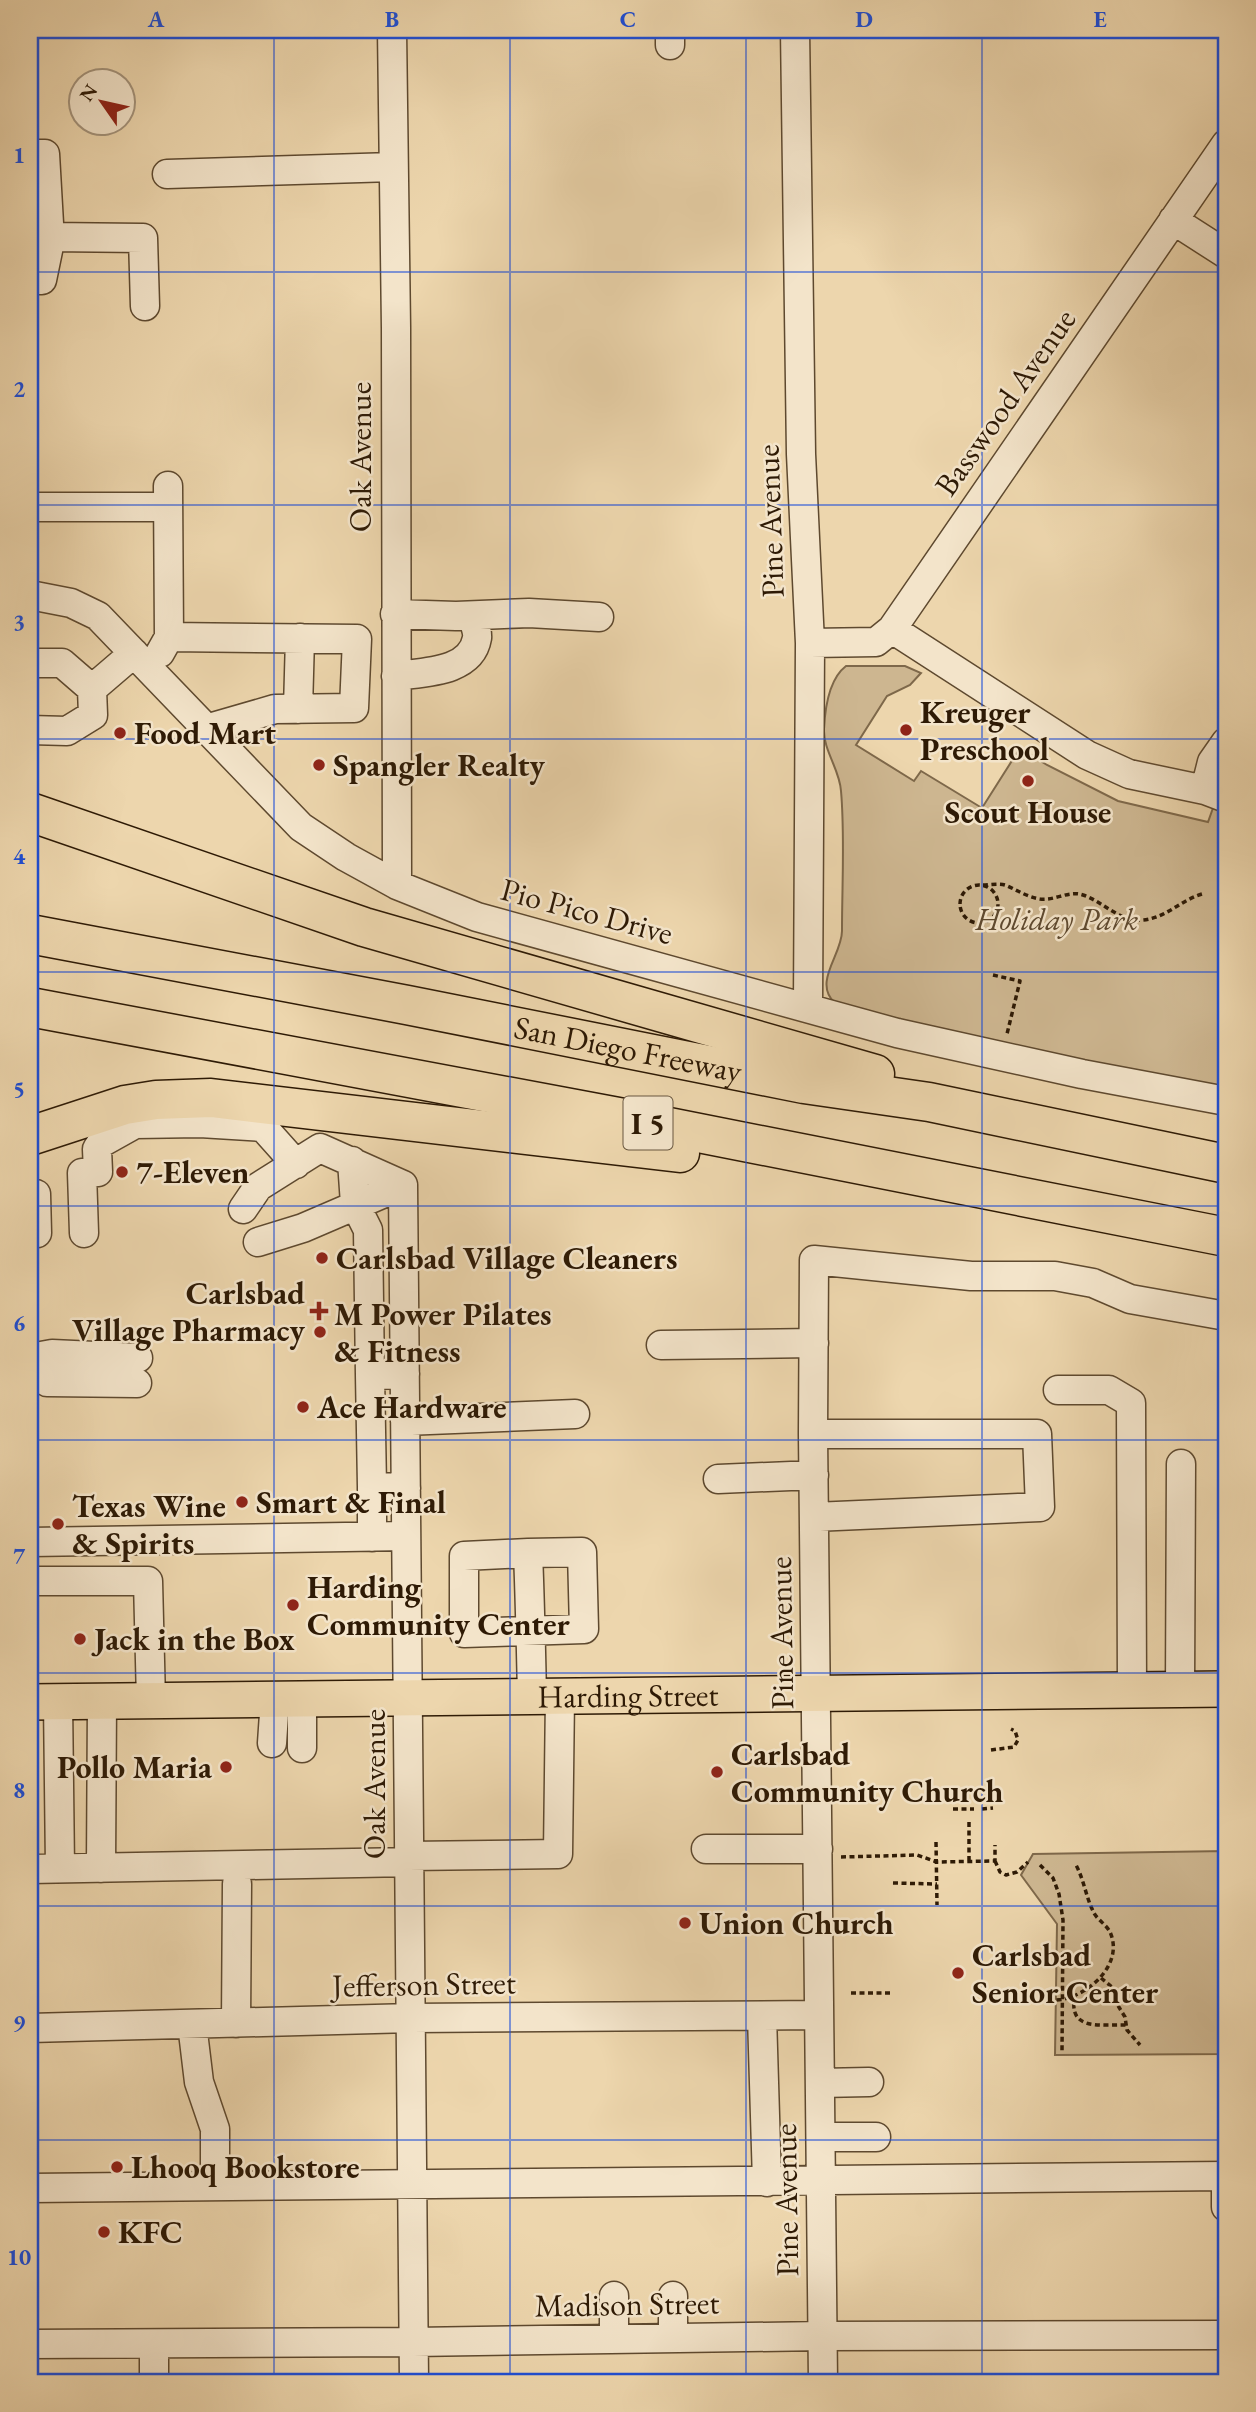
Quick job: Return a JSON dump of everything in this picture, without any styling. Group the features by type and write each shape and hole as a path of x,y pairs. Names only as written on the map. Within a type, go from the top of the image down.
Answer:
{"highway":[{"path":"30,811 364,927 884,1077 929,1102"},
{"name":"San Diego Freeway","path":"30,934 804,1084 929,1102 1226,1164"},
{"name":"I 5","path":"30,1007 604,1115 1226,1237"},
{"path":"30,1136 125,1105 156,1100 211,1098 972,1187"}],"main road":[{"name":"Harding Street","path":"44,1701 1226,1689"}],"street":[{"name":"Oak Avenue","path":"392,30 397,885"},
{"name":"Pine Avenue","path":"795,30 801,456 810,643 808,1008"},
{"name":"Basswood Avenue","path":"892,629 1226,144"},
{"path":"30,153 45,154 50,237 42,280 30,280"},
{"path":"167,174 393,167"},
{"path":"1173,220 1226,254"},
{"path":"50,237 143,238 145,306"},
{"path":"30,507 168,496 169,636"},
{"name":"Pio Pico Drive","path":"30,595 71,603 98,616 301,827 346,857 397,885 477,917 897,1033 1082,1074 1226,1101"},
{"path":"396,614 599,617"},
{"path":"396,676 458,664 477,640 472,616"},
{"path":"810,643 876,642 892,629 1087,755 1129,774 1216,794 1212,762 1226,742"},
{"path":"92,690 142,662 169,636 356,639 354,708 275,709 206,729"},
{"path":"298,709 300,638"},
{"path":"30,663 62,663 92,690 93,715 67,731 30,730"},
{"path":"84,1234 82,1172 99,1172 97,1149 101,1143 135,1124 200,1123 263,1127 296,1164"},
{"path":"243,1209 258,1187 320,1148 403,1185"},
{"path":"352,1161 355,1204 368,1230 372,1537"},
{"name":"Oak Avenue","path":"403,1185 414,2382"},
{"path":"258,1242 303,1228 403,1185"},
{"path":"30,1195 36,1194 37,1233"},
{"name":"Pine Avenue","path":"823,2382 819,2015 829,1853 816,1693 814,1260 971,1276 1055,1276 1093,1283 1130,1299 1226,1316"},
{"path":"661,1345 814,1343"},
{"path":"30,1358 52,1354 138,1370 47,1382 30,1370"},
{"path":"370,1375 405,1374"},
{"path":"1058,1390 1109,1390 1131,1403 1132,1690"},
{"path":"405,1421 575,1414"},
{"path":"813,1434 1037,1434 1040,1507 814,1517"},
{"path":"1180,1689 1181,1464"},
{"path":"718,1479 814,1475"},
{"path":"372,1487 406,1488"},
{"path":"30,1542 406,1536"},
{"path":"582,1552 584,1629 464,1633 464,1556 528,1553 582,1552"},
{"path":"30,1869 235,1866 270,1854 409,1859 558,1854 546,1696 530,1630 528,1553"},
{"path":"30,1581 149,1581 151,1701"},
{"path":"272,1743 288,1699"},
{"path":"288,1699 302,1748"},
{"path":"101,1868 103,1700"},
{"path":"44,1701 60,1868"},
{"path":"706,1849 829,1853"},
{"path":"235,1866 236,2023"},
{"name":"Jefferson Street","path":"30,2028 412,2018 819,2015"},
{"path":"762,2016 767,2182"},
{"path":"192,2024 199,2082 215,2129 215,2185"},
{"path":"820,2083 869,2082"},
{"path":"821,2137 876,2137"},
{"path":"30,2188 411,2182 821,2182 1226,2176 1226,2207"},
{"path":"614,2296 614,2339"},
{"path":"673,2296 673,2338"},
{"name":"Madison Street","path":"30,2344 1226,2335"},
{"path":"154,2344 154,2382"}],"path":[{"path":"983,885 994,892 999,904 998,910 991,920 972,923 960,908 962,896 971,887 983,885 1002,884 1021,894 1042,899 1078,894 1087,896 1108,911 1140,920 1157,918 1189,898 1202,894"},
{"path":"993,975 1020,981 1007,1036"},
{"path":"991,1750 1014,1747 1018,1740 1015,1731 1011,1729"},
{"path":"982,1809 993,1808"},
{"path":"953,1809 972,1809 970,1815"},
{"path":"969,1861 970,1822"},
{"path":"936,1842 937,1905"},
{"path":"995,1845 995,1861 1000,1872 1006,1875 1017,1872 1028,1862"},
{"path":"829,1853 918,1855 937,1862 995,1861"},
{"path":"1031,2000 1062,2000 1075,1995 1101,1978 1111,1959 1113,1945 1110,1933 1093,1913 1076,1865"},
{"path":"1040,1866 1054,1878 1063,1920 1062,2053"},
{"path":"893,1883 937,1884"},
{"path":"1101,1978 1112,1987 1130,2035 1140,2045"},
{"path":"851,1993 893,1993"},
{"path":"1075,1995 1074,2012 1078,2020 1086,2024 1127,2025"}],"green space":[{"name":"Holiday Park","path":"846,666 905,666 921,673 910,685 887,696 856,745 914,781 921,771 982,808 1020,748 1047,765 1118,801 1208,822 1213,808 1226,813 1226,1089 974,1039 835,1003 829,995 827,977 842,930 842,808 840,783 826,745 824,729 832,686"},
{"path":"1226,1851 1226,2054 1055,2055 1057,1924 1021,1875 1033,1854"}],"place":[{"name":"Kreuger Preschool","path":"906,730"},
{"name":"Food Mart","path":"120,733"},
{"name":"Spangler Realty","path":"319,765"},
{"name":"Scout House","path":"1028,781"},
{"name":"7-Eleven","path":"122,1172"},
{"name":"Carlsbad Village Cleaners","path":"322,1258"},
{"name":"Carlsbad Village Pharmacy","path":"319,1311"},
{"name":"M Power Pilates & Fitness","path":"320,1332"},
{"name":"Ace Hardware","path":"303,1407"},
{"name":"Smart & Final","path":"242,1502"},
{"name":"Texas Wine & Spirits","path":"58,1524"},
{"name":"Harding Community Center","path":"293,1605"},
{"name":"Jack in the Box","path":"80,1639"},
{"name":"Pollo Maria","path":"226,1767"},
{"name":"Carlsbad Community Church","path":"717,1772"},
{"name":"Union Church","path":"685,1923"},
{"name":"Carlsbad Senior Center","path":"958,1973"},
{"name":"Lhooq Bookstore","path":"117,2167"},
{"name":"KFC","path":"104,2232"}]}
